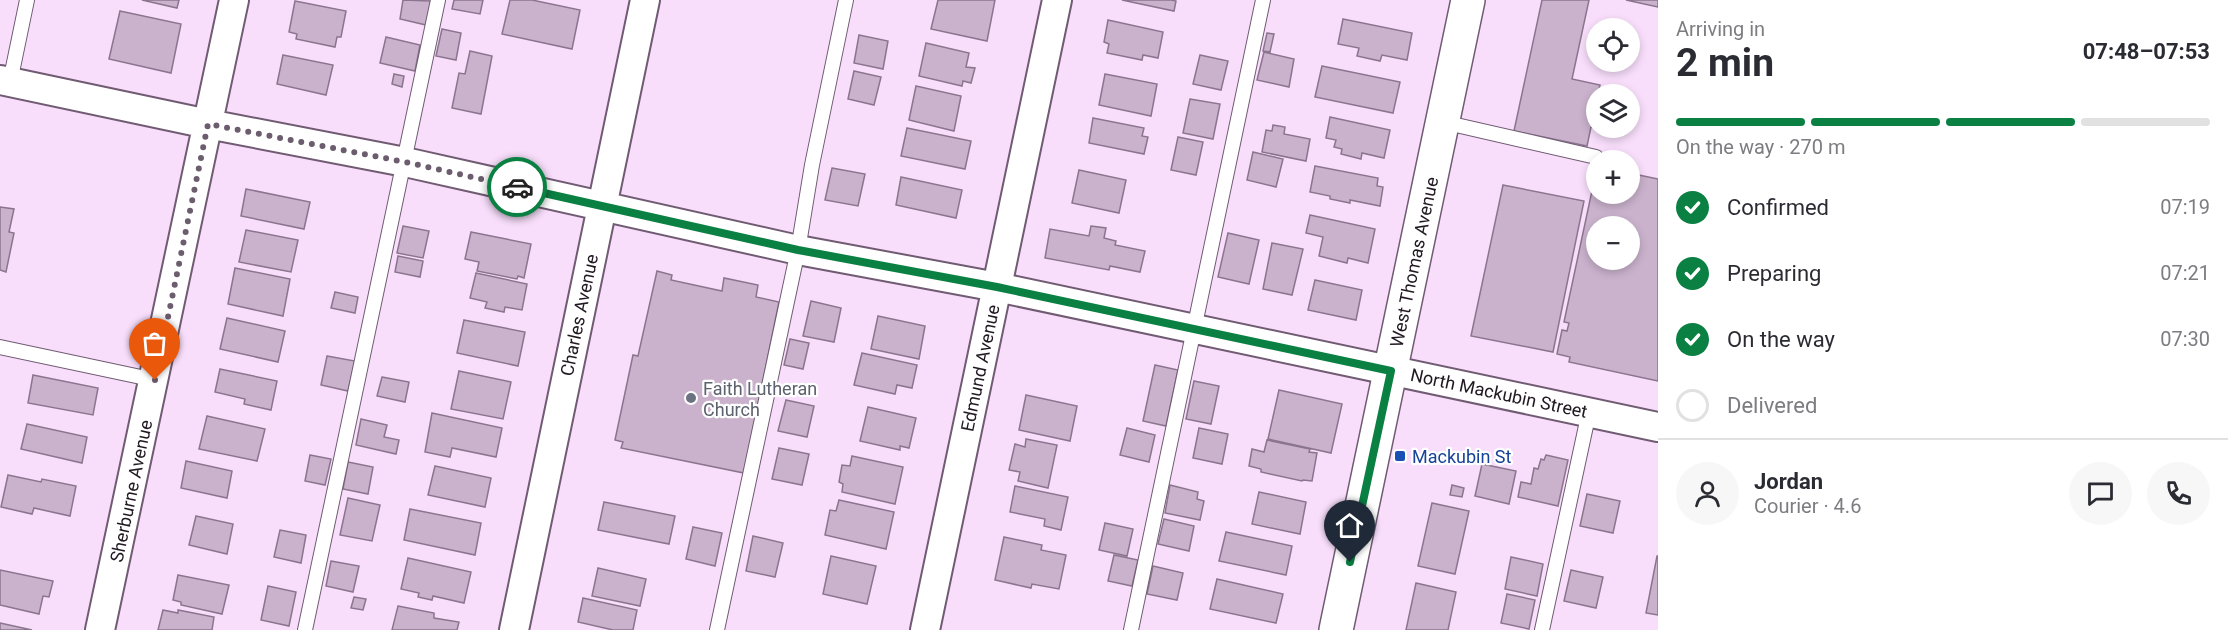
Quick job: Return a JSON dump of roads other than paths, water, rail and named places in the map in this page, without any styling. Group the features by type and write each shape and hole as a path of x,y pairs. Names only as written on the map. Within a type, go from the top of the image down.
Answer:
{"street":[{"name":"Sherburne Avenue","path":"100,630 234,0"},
{"name":"Charles Avenue","path":"514,630 645,0"},
{"name":"Edmund Avenue","path":"925,630 1057,0"},
{"name":"West Thomas Avenue","path":"1336,630 1468,0"},
{"name":"North Mackubin Street","path":"5,81 208,124 405,162 798,250 997,287 1658,427"}],"lane":[{"path":"5,81 27,0"},
{"path":"305,630 438,0"},
{"path":"717,630 798,250 812,165 846,0"},
{"path":"1131,630 1263,0"},
{"path":"1442,122 1586,155"},
{"path":"0,347 155,380"},
{"path":"1542,630 1589,412"}],"place":[{"name":"Faith Lutheran Church","path":"691,398"},
{"name":"Mackubin St","path":"1400,456"}]}
